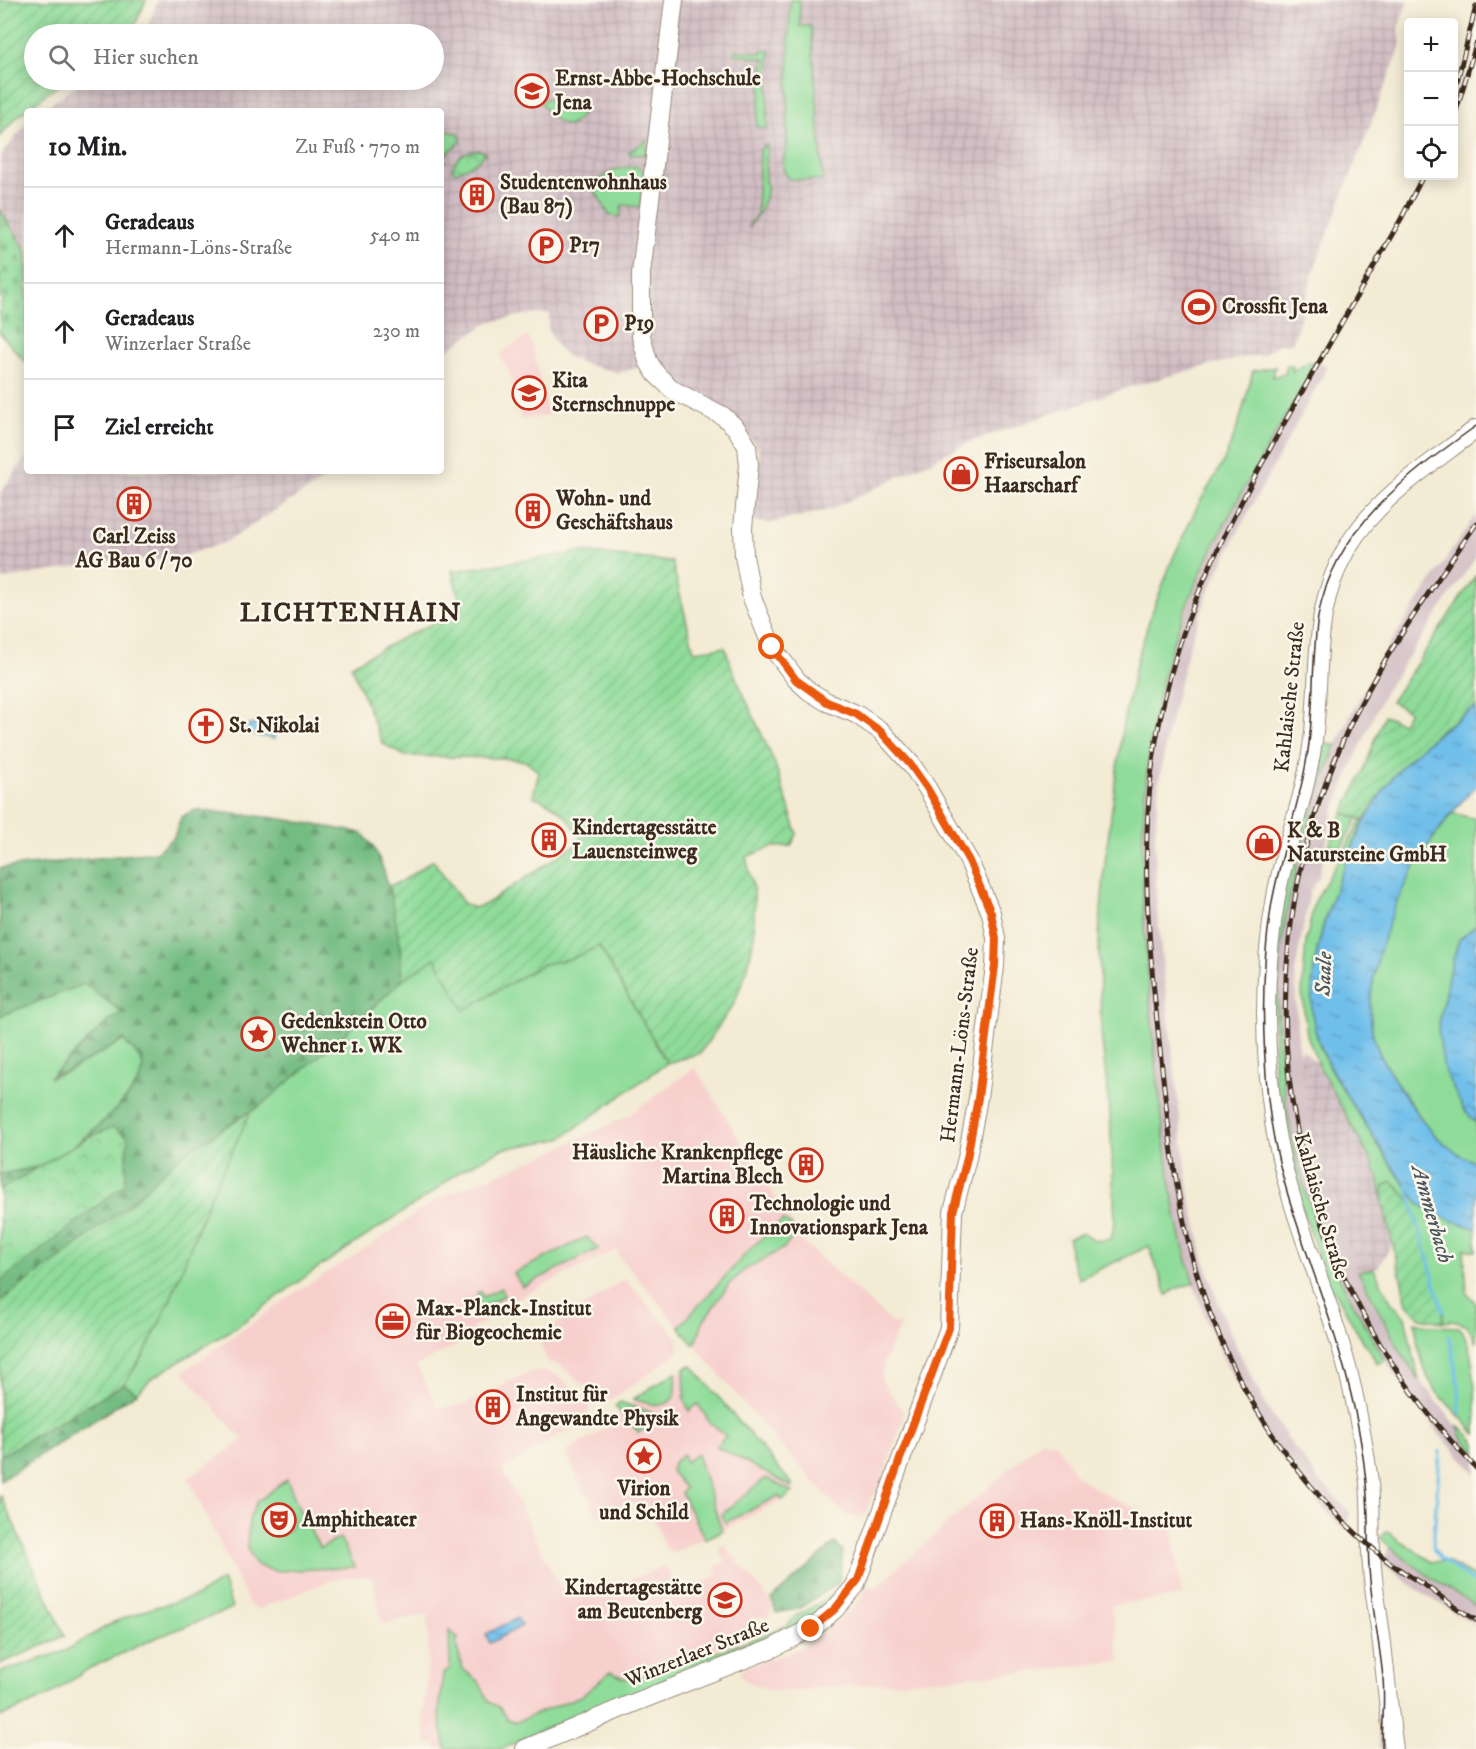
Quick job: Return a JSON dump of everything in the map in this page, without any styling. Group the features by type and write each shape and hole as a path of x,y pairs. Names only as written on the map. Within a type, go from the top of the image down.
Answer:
{"main road":[{"name":"Hermann-Löns-Straße","path":"674,0 640,290 643,345 651,367 667,386 714,410 736,428 747,446 749,459 743,528 744,556 752,597 772,647 796,680 827,702 856,714 880,731 910,764 927,788 969,861 991,913 996,938 995,966 978,1098 967,1158 953,1212 951,1317 948,1332"},
{"name":"Kahlaische Straße","path":"1394,1749 1372,1570 1369,1484 1355,1402 1341,1342 1293,1205 1275,1125 1268,1071 1266,1021 1270,936 1278,889 1313,741 1317,652 1322,615 1332,580 1347,549 1374,512 1412,478 1476,429"},
{"name":"Winzerlaer Straße","path":"525,1749 703,1674 773,1648 811,1629 835,1609 858,1580 948,1332"}],"shaded area":[{"path":"158,0 1408,0 1399,27 1401,45 1314,270 1293,342 1279,344 1263,354 1210,365 1129,387 972,441 832,509 771,523 753,521 759,459 758,450 747,434 682,390 654,360 619,373 570,358 560,350 552,338 548,328 550,313 524,315 489,322 444,352 444,108 46,108 70,90 444,90 444,24 149,24"},
{"path":"24,127 24,247 0,210 0,156"},
{"name":"Kita Sternschnuppe","path":"527,336 532,345 548,415 521,420 509,371 499,355"},
{"path":"1316,362 1328,366 1243,522 1209,590 1188,650 1168,729 1159,782 1155,835 1156,887 1158,923 1190,1198 1206,1266 1223,1316 1268,1409 1322,1484 1350,1512 1345,1531 1282,1458 1255,1418 1224,1360 1207,1322 1190,1273 1174,1201 1163,1129 1149,998 1141,887 1146,782 1161,690 1173,645 1196,586 1230,515"},
{"path":"24,460 24,474 332,474 226,542 172,560 127,558 0,580 0,493"},
{"path":"1476,514 1476,557 1384,693 1333,813 1318,879 1310,891 1295,972 1297,1028 1304,1098 1318,1162 1339,1225 1371,1299 1398,1347 1419,1380 1458,1427 1463,1438 1476,1453 1476,1474 1439,1434 1395,1376 1348,1296 1322,1238 1299,1172 1285,1102 1277,1014 1278,972 1290,887 1313,806 1336,745 1388,647"},
{"path":"1303,1050 1318,1064 1378,1176 1393,1243 1377,1268 1358,1271 1339,1225 1318,1162 1304,1098 1300,1056"},
{"path":"695,1067 801,1240 892,1323 900,1325 884,1361 881,1379 904,1413 903,1421 876,1496 871,1496 867,1513 860,1517 848,1516 836,1506 746,1406 618,1255 618,1249 491,1311 484,1322 473,1328 472,1333 463,1342 416,1366 439,1408 462,1405 530,1372 542,1371 555,1374 590,1407 584,1420 502,1470 560,1587 576,1597 594,1595 666,1565 681,1604 681,1595 718,1574 715,1567 725,1562 718,1547 724,1545 774,1605 769,1616 750,1619 751,1635 699,1654 700,1658 471,1749 437,1749 435,1743 427,1745 423,1717 428,1666 428,1614 382,1624 372,1577 340,1577 259,1609 250,1606 188,1478 243,1440 183,1372 293,1294 371,1245 437,1199 545,1155 628,1116"},
{"path":"625,1279 678,1339 679,1350 674,1356 612,1399 605,1400 595,1395 561,1366 548,1362 536,1335 565,1319"},
{"path":"691,1365 793,1485 793,1492 722,1531 672,1553 665,1547 649,1505 641,1510 637,1504 627,1502 598,1517 565,1452 593,1437 636,1400"},
{"path":"1042,1440 1055,1443 1077,1477 1172,1528 1182,1596 1111,1605 1120,1661 1025,1672 785,1691 769,1690 746,1681 741,1676 740,1671 744,1668 803,1647 838,1621 857,1603 867,1585 876,1587"},
{"path":"1389,1546 1431,1578 1476,1606 1476,1625 1422,1593 1383,1564"},
{"path":"1379,1708 1389,1708 1388,1749 1378,1749"}],"green space":[{"path":"0,0 146,0 135,24 24,24 24,90 52,90 28,108 24,108 24,111 0,136"},
{"path":"790,0 800,0 800,26 811,26 823,181 790,179 783,168 787,146"},
{"path":"735,50 762,53 763,50 770,51 767,129 756,127 765,59 735,54"},
{"path":"545,99 580,103 584,107 579,119 568,126 555,120 549,114 541,103"},
{"path":"444,131 459,133 461,142 444,158"},
{"path":"647,140 646,154 631,155 629,152"},
{"path":"767,145 765,181 768,188 760,212 749,227 757,214 760,150"},
{"path":"479,150 485,154 479,160 455,172 452,170 453,165 462,155"},
{"path":"633,166 644,171 640,207 622,205 620,217 610,216 596,193 597,181 614,170"},
{"path":"0,210 24,247 24,361 0,333 0,304 3,301 0,298"},
{"path":"1310,362 1316,362 1226,521 1191,595 1172,646 1158,699 1149,752 1142,859 1147,966 1157,1073 1174,1206 1194,1283 1175,1289 1167,1295 1149,1246 1079,1279 1070,1255 1069,1238 1083,1233 1095,1241 1111,1239 1115,1222 1110,1116 1101,1031 1099,936 1105,862 1123,723 1137,660 1173,558 1198,505 1223,463 1239,423 1253,371 1275,367 1273,377 1285,373 1287,365 1293,365 1292,371"},
{"path":"582,552 672,562 694,651 725,647 733,671 775,764 797,833 791,846 772,847 746,857 754,891 754,936 748,967 734,1004 700,1053 667,1063 599,946 573,958 543,964 464,1010 435,958 402,980 400,942 389,886 402,881 433,860 464,904 474,908 486,904 582,841 562,813 549,803 533,796 539,772 525,761 503,758 405,756 382,743 351,665 462,610 452,571"},
{"path":"1476,575 1476,707 1441,729 1401,767 1364,820 1343,813 1364,770 1384,716 1402,723 1409,711 1391,702"},
{"path":"1323,744 1336,745 1303,842 1291,888 1283,934 1278,1029 1282,1079 1297,1159 1312,1213 1336,1271 1385,1360 1378,1364 1336,1293 1330,1291 1291,1174 1274,1075 1275,938 1311,776 1317,774"},
{"path":"195,810 277,818 362,833 377,853 389,886 398,933 402,980 336,1042 260,1106 183,1154 128,1205 0,1301 0,1174 45,1164 60,1156 91,1132 107,1118 134,1087 141,1074 142,1063 124,1040 66,1072 49,1078 105,1024 122,1012 84,984 0,1016 0,868 156,852 174,837 181,817"},
{"path":"1343,813 1358,818 1340,849 1329,846"},
{"path":"1452,813 1476,819 1476,925 1459,940 1449,973 1438,1029 1463,1108 1476,1123 1476,1163 1443,1143 1420,1117 1382,1059 1373,1035 1370,1015 1374,972 1394,907 1416,862"},
{"path":"1362,819 1364,820 1342,872 1322,930 1315,959 1312,988 1313,1017 1319,1044 1329,1067 1407,1188 1422,1206 1476,1229 1476,1251 1464,1249 1467,1292 1476,1304 1476,1343 1471,1332 1464,1325 1449,1321 1443,1322 1443,1311 1412,1203 1384,1187 1382,1199 1378,1176 1318,1064 1307,1035 1302,993 1306,942 1314,903"},
{"path":"599,946 667,1063 560,1139 502,1149 460,1171 432,1193 316,1269 236,1327 152,1378 137,1393 124,1384 143,1356 169,1303 209,1199 251,1111 336,1042 402,980 435,958 464,1010 543,964 573,958"},
{"path":"84,984 122,1012 105,1024 50,1077 66,1072 124,1040 141,1060 141,1074 134,1087 107,1117 60,1155 39,1166 0,1174 0,1016"},
{"path":"251,1111 209,1199 169,1303 143,1356 124,1384 0,1456 0,1301 128,1205 183,1154"},
{"path":"113,1127 128,1137 125,1184 0,1282 0,1190 85,1139"},
{"path":"1392,1181 1412,1203 1443,1311 1443,1322 1420,1318 1407,1304 1382,1199 1384,1187"},
{"path":"783,1220 792,1226 790,1241 783,1249 746,1269 730,1283 704,1320 696,1342 693,1344 679,1327 752,1247"},
{"path":"587,1237 598,1249 522,1287 514,1273"},
{"path":"1374,1269 1391,1302 1405,1317 1419,1380 1398,1347 1358,1271"},
{"path":"501,1288 504,1296 479,1308 477,1293 480,1291 483,1297"},
{"path":"1415,1322 1433,1326 1459,1327 1465,1336 1474,1377 1476,1434 1436,1391 1427,1376 1418,1346"},
{"path":"691,1365 793,1485 792,1487 716,1446 726,1436 710,1423 698,1404 689,1411 683,1396 685,1395 684,1369"},
{"path":"676,1372 675,1394 666,1404 652,1404 633,1399"},
{"path":"124,1384 137,1393 0,1481 0,1456"},
{"path":"620,1402 659,1415 639,1433 615,1406"},
{"path":"1458,1427 1476,1443 1476,1453 1463,1438"},
{"path":"697,1454 722,1531 705,1539 681,1493 685,1488 671,1471 673,1463 683,1455 686,1462"},
{"path":"766,1478 793,1492 782,1500 778,1496 725,1523 722,1514"},
{"path":"287,1479 300,1511 320,1548 340,1538 355,1567 275,1571 261,1567 255,1563 247,1548 249,1518 257,1502","holes":["279,1508 287,1511 292,1521 289,1530 281,1535 269,1531 266,1521 271,1510"]},
{"path":"0,1494 65,1636 0,1664"},
{"path":"1386,1531 1432,1562 1446,1561 1476,1578 1476,1606 1391,1548 1380,1538"},
{"path":"835,1543 843,1551 839,1583 798,1609 776,1613 772,1599"},
{"path":"223,1580 232,1608 153,1639 90,1668 48,1696 0,1717 0,1672 65,1651 114,1622 152,1608 197,1596"},
{"path":"838,1591 837,1596 814,1616 788,1634 631,1696 619,1698 537,1732 503,1749 446,1749 439,1715 443,1674 450,1669 449,1630 458,1638 456,1645 463,1669 479,1682 489,1702 499,1707 507,1719 516,1722 583,1695 610,1672 626,1679 744,1643 787,1626 794,1617"}],"water":[{"name":"Saale","path":"1476,707 1476,786 1427,847 1401,893 1383,942 1374,976 1370,1009 1371,1026 1379,1052 1407,1099 1437,1137 1454,1151 1476,1163 1476,1229 1422,1206 1397,1173 1343,1089 1321,1048 1313,1019 1312,991 1324,923 1351,850 1368,817 1385,788 1402,766 1437,734"},
{"path":"274,721 274,739 244,733 244,726"},
{"path":"1476,925 1476,1123 1463,1108 1444,1070 1438,1029 1449,973 1459,940"},
{"path":"517,1618 522,1626 490,1643 486,1634"}],"waterway":[{"name":"Ammerbach","path":"1407,1186 1443,1311"},
{"name":"Ammerbach","path":"1449,1336 1459,1386 1460,1414"},
{"name":"Ammerbach","path":"1440,1451 1433,1548 1441,1559 1476,1584"}],"tram line":[{"path":"1382,1749 1383,1678 1370,1580 1364,1461 1346,1374 1289,1198 1273,1132 1265,1051 1265,956 1279,870 1307,757 1316,634 1326,585 1357,531 1378,506 1425,464 1476,426"}],"railway":[{"path":"1458,78 1476,6"},
{"path":"1458,105 1476,44"},
{"path":"1421,180 1242,501 1189,616 1165,694 1156,741 1147,832 1147,878 1152,972 1167,1116 1181,1210 1196,1271 1226,1352 1269,1429 1294,1465 1322,1498 1352,1530 1389,1562 1476,1620"},
{"path":"1476,524 1383,663 1338,752 1306,847 1289,942 1286,1037 1297,1131 1322,1222 1360,1309 1412,1392 1476,1468"}],"place":[{"name":"Ernst-Abbe-Hochschule Jena","path":"532,91"},
{"name":"Studentenwohnhaus (Bau 87)","path":"477,195"},
{"name":"P17","path":"546,246"},
{"name":"Crossfit Jena","path":"1199,307"},
{"name":"P19","path":"601,324"},
{"name":"Kita Sternschnuppe","path":"529,393"},
{"name":"Friseursalon Haarscharf","path":"961,474"},
{"name":"Carl Zeiss AG Bau 6 / 70","path":"134,504"},
{"name":"Wohn- und Geschäftshaus","path":"533,511"},
{"name":"St. Nikolai","path":"206,726"},
{"name":"Kindertagesstätte Lauensteinweg","path":"549,840"},
{"name":"K & B Natursteine GmbH","path":"1264,843"},
{"name":"Gedenkstein Otto Wehner 1. WK","path":"258,1034"},
{"name":"Häusliche Krankenpflege Martina Blech","path":"806,1165"},
{"name":"Technologie und Innovationspark Jena","path":"727,1216"},
{"name":"Max-Planck-Institut für Biogeochemie","path":"393,1321"},
{"name":"Institut für Angewandte Physik","path":"493,1407"},
{"name":"Virion und Schild","path":"644,1456"},
{"name":"Amphitheater","path":"279,1520"},
{"name":"Hans-Knöll-Institut","path":"997,1521"},
{"name":"Kindertagestätte am Beutenberg","path":"725,1600"}],"district":[{"name":"LICHTENHAIN","path":"351,613"}],"route":[{"path":"772,647 796,680 827,702 856,714 880,731 910,764 927,788 969,861 991,913 996,938 995,966 978,1098 967,1158 953,1212 949,1328 918,1408 858,1580 835,1609 811,1629"}]}
